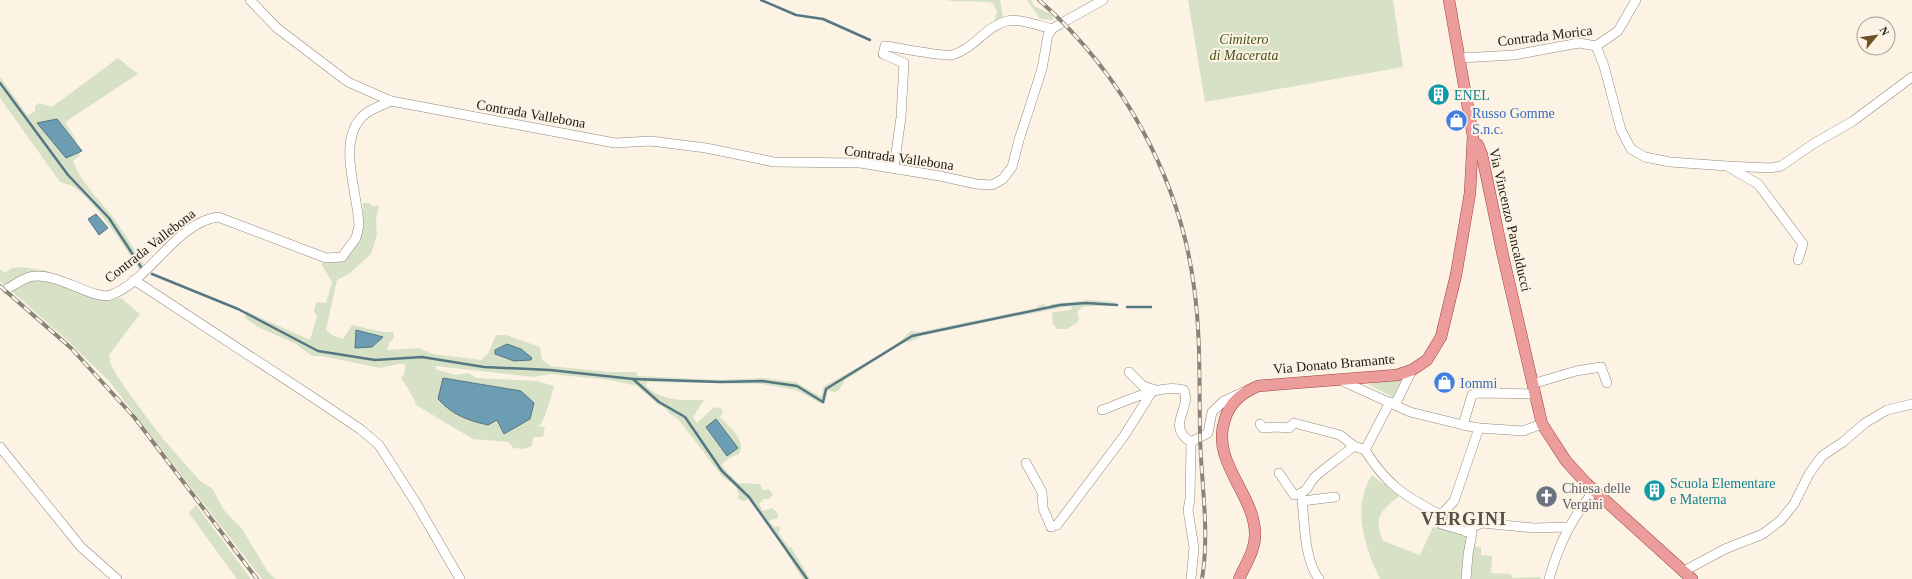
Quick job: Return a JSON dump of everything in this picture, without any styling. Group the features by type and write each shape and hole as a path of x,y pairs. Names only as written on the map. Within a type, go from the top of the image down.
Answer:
{"main road":[{"name":"Via Vincenzo Pancalducci","path":"1449,0 1470,113 1473,142 1478,145 1482,155 1542,424 1566,461 1594,491 1688,575"},
{"name":"Via Donato Bramante","path":"1239,579 1252,551 1255,533 1253,518 1246,499 1224,454 1221,433 1227,412 1232,404 1249,390 1258,386 1276,383 1386,377 1412,370 1427,360 1437,346 1456,275 1467,213 1473,142"}],"street":[{"path":"250,0 277,28 348,82 391,101"},
{"path":"894,168 901,117 904,63 883,54 885,46 950,56 965,50 978,41 990,29 1007,21 1052,29 1103,0"},
{"name":"Contrada Morica","path":"1460,58 1514,55 1579,43 1596,46 1618,31 1636,0"},
{"name":"Contrada Vallebona","path":"3,292 29,277 35,277 61,280 103,297 111,295 134,280 194,225 208,218 218,217 326,258 342,257 356,238 359,226 349,147 351,131 360,118 375,108 391,101 615,143 651,141 706,148 774,162 860,163 986,186 992,185 1003,179 1012,167 1019,140 1042,70 1048,35 1052,29"},
{"path":"1596,46 1604,66 1621,130 1631,149 1645,157 1670,162 1770,168 1781,166 1813,144 1853,121 1912,77"},
{"path":"1727,166 1758,184 1803,244 1798,260"},
{"path":"134,280 325,406 379,445 416,503 460,579"},
{"path":"1464,424 1472,395 1477,393 1533,389 1576,371 1601,367 1607,383"},
{"path":"1365,450 1412,370"},
{"path":"1129,372 1143,386 1153,392"},
{"path":"1339,380 1393,403 1410,412 1479,428 1523,431 1542,424"},
{"path":"1102,410 1153,392 1178,388 1184,390 1187,397 1179,423 1180,431 1184,438 1191,442"},
{"path":"1191,442 1208,432 1212,412 1224,401 1236,394 1249,390"},
{"path":"1026,464 1042,492 1043,508 1051,527 1057,525 1124,436 1153,392"},
{"path":"1688,575 1725,549 1763,534 1781,520 1794,504 1809,474 1822,456 1843,442 1865,423 1887,410 1912,404"},
{"path":"1260,424 1264,428 1277,426 1289,428 1294,423 1340,435 1354,446 1365,450 1377,469 1405,496 1437,513 1443,513"},
{"path":"1469,533 1442,524 1443,513 1454,501 1479,428"},
{"path":"1191,442 1190,498 1188,510 1194,548 1191,579"},
{"path":"1279,474 1294,495 1302,494 1311,485 1315,476 1354,446"},
{"path":"0,447 81,547 117,579"},
{"path":"1543,579 1548,579 1558,549 1568,526 1594,491"},
{"path":"1319,579 1313,571 1308,549 1302,501 1335,497"},
{"path":"1466,579 1469,533 1482,523 1534,528 1568,526"}],"green space":[{"path":"946,0 1000,0 1003,18 993,24 997,12 993,3"},
{"path":"1027,0 1031,0 1034,6 1053,15 1053,20 1040,19"},
{"name":"Cimitero di Macerata","path":"1188,0 1393,0 1403,67 1205,102"},
{"path":"118,58 138,74 65,122 76,140 80,155 73,161 76,169 118,224 144,264 139,270 127,250 99,212 80,192 68,184 60,182 0,98 0,77 28,116 35,111 35,106 39,103 52,107"},
{"path":"363,203 369,203 372,206 379,206 376,220 377,235 371,254 350,273 337,280 326,330 332,335 343,339 352,325 383,332 393,332 394,338 390,342 387,350 419,348 433,354 481,360 488,354 496,335 506,335 540,347 542,360 550,366 610,372 636,372 638,376 721,380 762,378 796,382 821,397 824,386 884,352 905,337 910,331 919,332 1037,308 1037,306 1044,304 1047,307 1052,304 1088,300 1116,302 1115,306 1083,307 1077,312 1079,317 1078,322 1067,329 1057,329 1053,324 1052,313 1070,310 1072,309 1071,306 920,336 917,339 902,344 845,380 839,390 835,392 828,391 825,403 822,404 796,390 762,384 647,382 646,386 659,395 680,400 704,400 693,417 697,423 714,407 722,409 723,412 720,417 739,438 741,449 739,454 729,458 721,465 738,483 760,484 763,490 768,489 773,494 770,499 764,499 759,504 763,511 772,508 777,512 778,518 769,521 774,527 778,526 780,528 779,534 789,547 791,547 810,579 803,579 773,532 748,499 744,501 737,498 739,496 736,487 722,476 678,419 656,403 637,386 610,380 550,374 534,377 436,366 435,369 455,375 468,373 477,378 537,381 554,386 543,420 537,426 545,427 543,437 533,437 532,446 524,449 513,448 509,442 473,439 416,405 401,378 404,375 405,364 380,368 321,356 312,356 296,344 258,327 245,318 246,311 310,340 317,316 314,312 316,302 326,303 332,282 321,264 328,262 341,262 354,248 361,236"},
{"path":"22,267 48,271 65,283 107,301 121,298 140,314 109,355 111,365 136,403 164,440 200,481 213,489 223,509 242,529 268,572 276,579 262,579 109,381 67,340 0,281 0,269 5,273 12,268"},
{"path":"1402,380 1393,397 1367,384"},
{"path":"1372,475 1399,496 1380,515 1379,526 1383,541 1420,555 1433,527 1468,534 1463,579 1380,579 1365,541 1361,514 1362,500"},
{"path":"196,505 251,579 237,579 189,513"},
{"path":"1472,546 1481,547 1481,555 1492,556 1491,573 1511,574 1512,578 1541,577 1540,579 1468,579 1468,571 1471,569"}],"water":[{"path":"57,119 82,151 66,158 37,123"},
{"path":"96,214 108,228 99,235 88,219"},
{"path":"356,330 383,337 372,347 355,348"},
{"path":"507,344 521,349 532,358 531,360 514,361 495,354 495,350"},
{"path":"443,378 521,391 534,403 530,419 504,434 497,420 488,425 460,416 438,399"},
{"path":"716,419 738,448 727,456 706,427"}],"waterway":[{"path":"761,0 796,15 823,19 870,40"},
{"path":"0,83 68,175 109,218 141,267"},
{"path":"152,274 238,309 318,351 375,360 422,357 484,367 550,370 633,379 659,402 685,417 722,471 749,497 807,579"},
{"path":"633,379 721,382 762,381 797,386 823,402 826,389 912,336 1060,305 1086,303 1117,305"},
{"path":"1127,307 1151,307"}],"railway":[{"path":"1039,0 1069,29 1096,60 1121,94 1142,130 1161,168 1176,206 1187,246 1194,287 1198,324 1200,435 1205,525 1202,579"},
{"path":"0,286 71,348 134,417 257,579"}],"place":[{"name":"ENEL","path":"1439,95"},
{"name":"Russo Gomme S.n.c.","path":"1457,121"},
{"name":"Iommi","path":"1445,383"},
{"name":"Scuola Elementare e Materna","path":"1655,491"},
{"name":"Chiesa delle Vergini","path":"1547,496"}],"district":[{"name":"VERGINI","path":"1464,519"}]}
